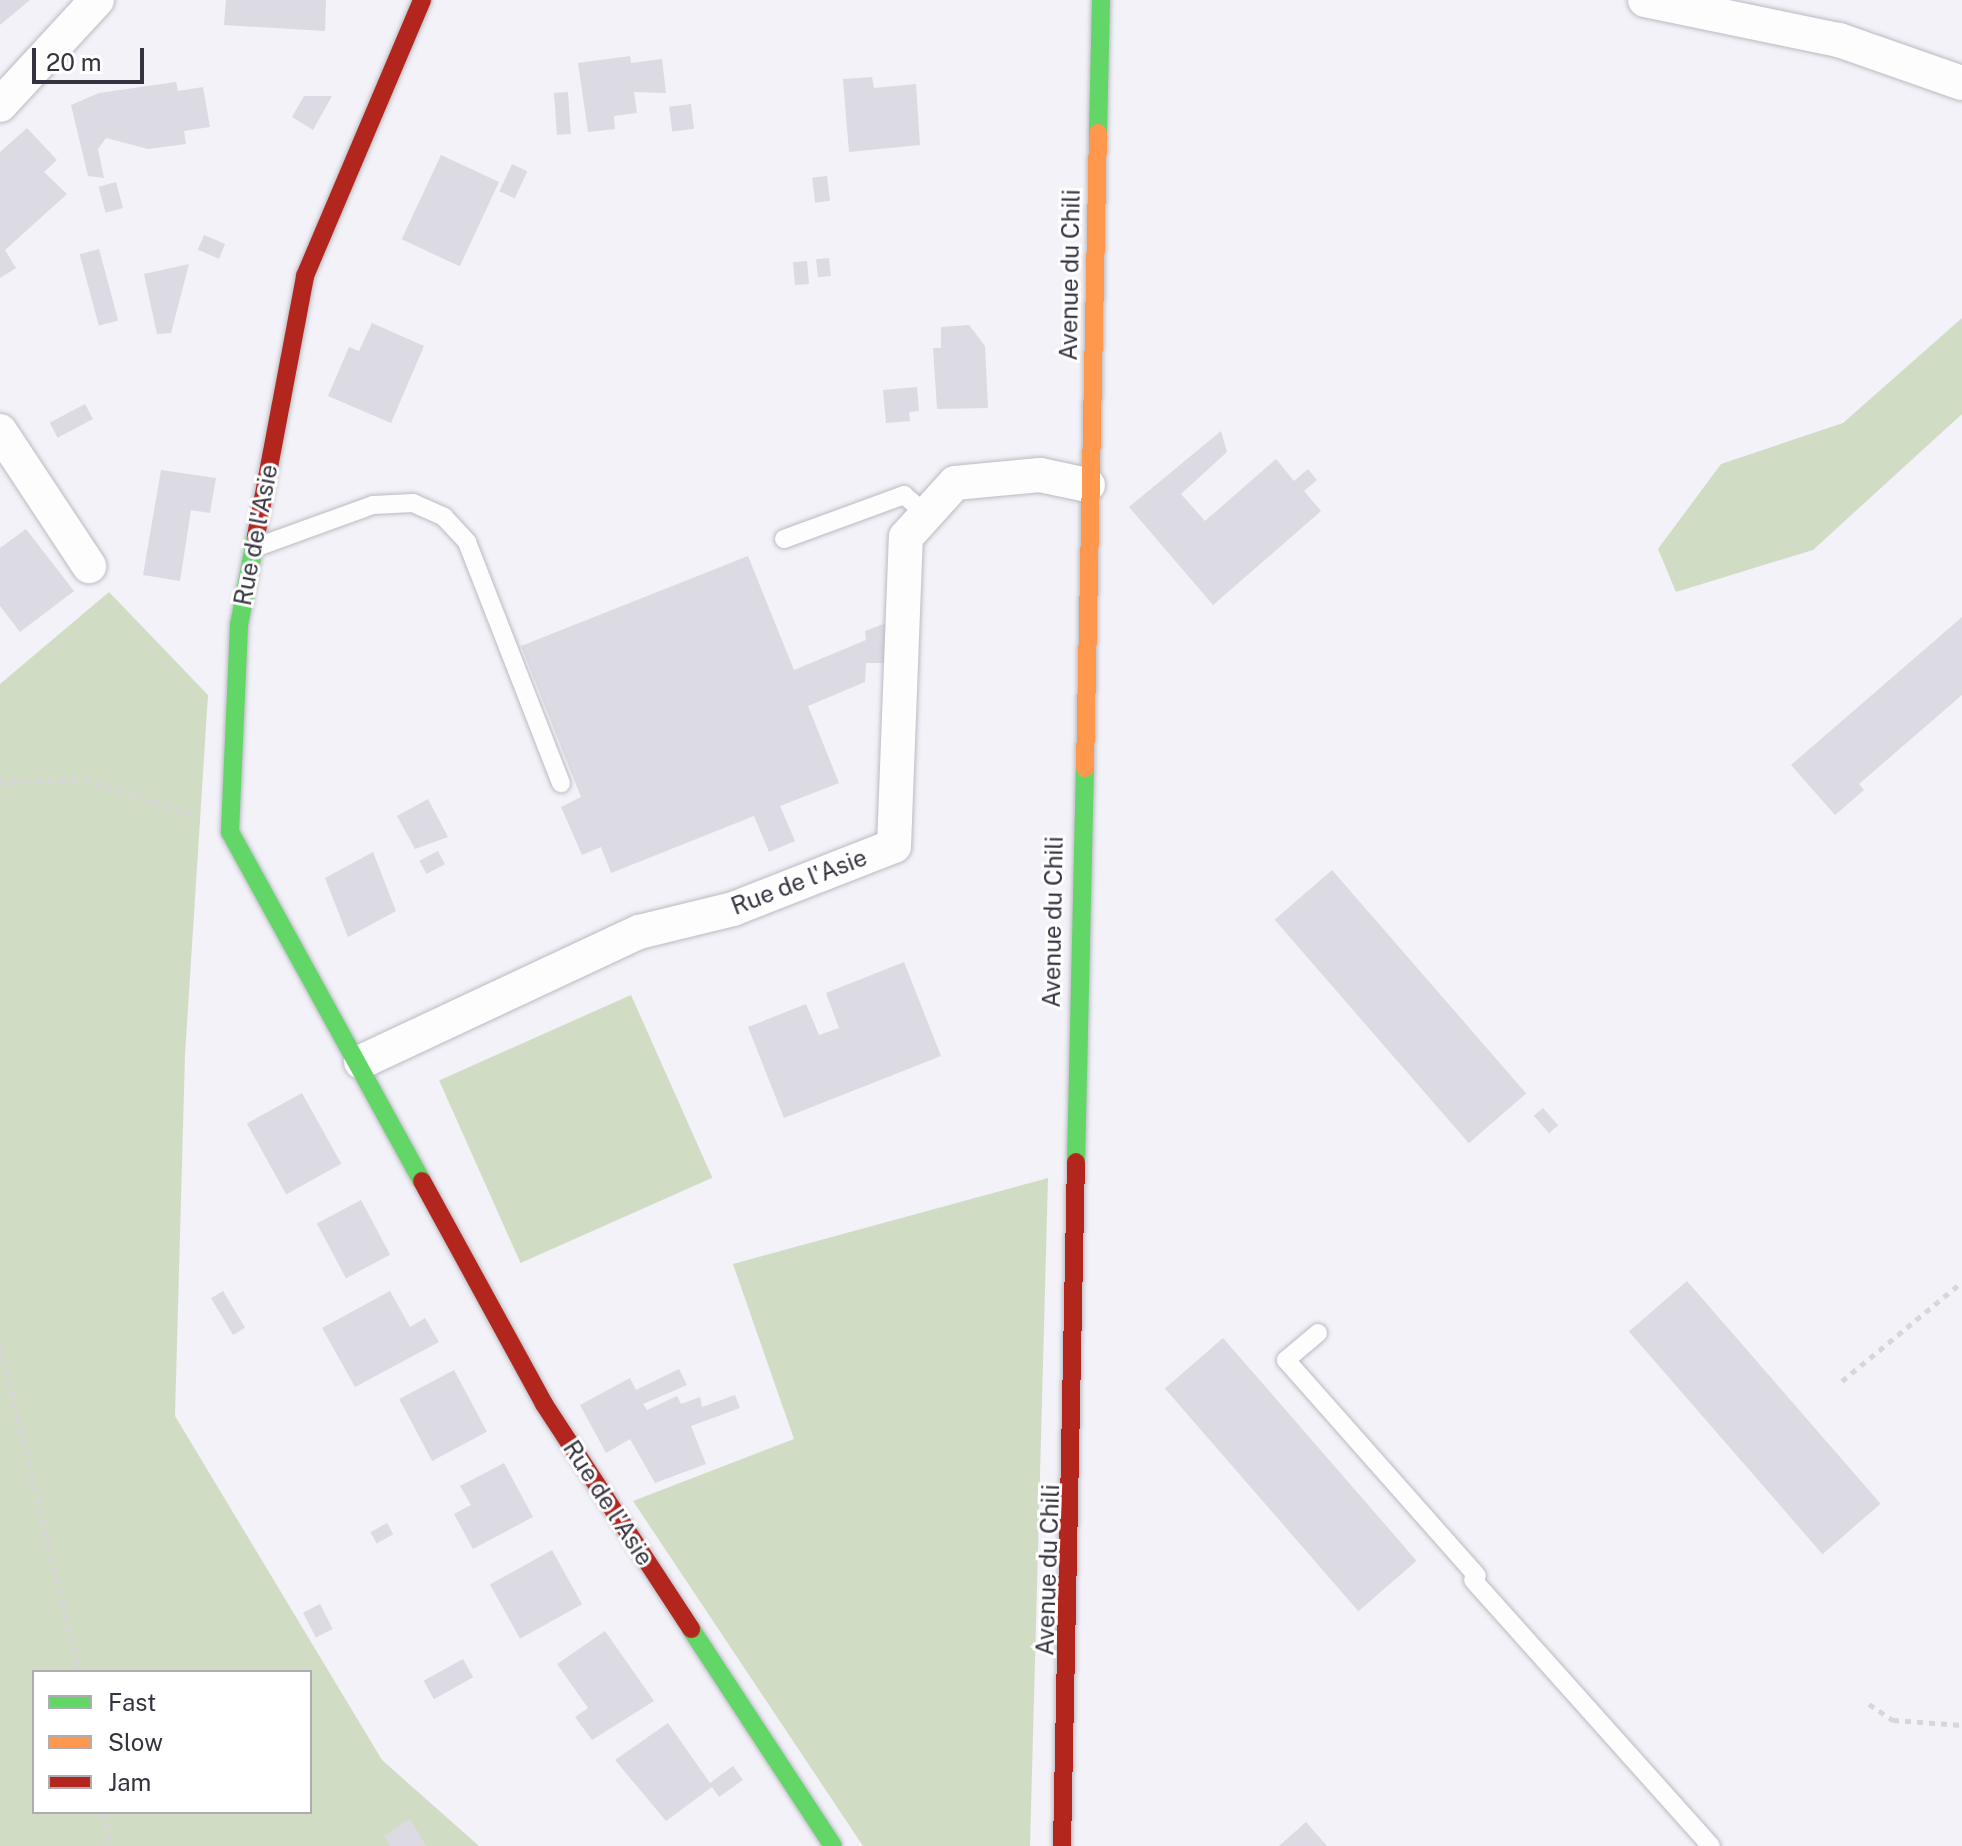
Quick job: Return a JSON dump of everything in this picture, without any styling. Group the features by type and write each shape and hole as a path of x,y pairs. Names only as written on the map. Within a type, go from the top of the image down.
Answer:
{"street":[{"path":"0,105 97,0"},
{"name":"Rue de l'Asie","path":"422,0 305,276 239,625 230,832 361,1062 544,1404 833,1846"},
{"name":"Avenue du Chili","path":"1062,1846 1075,1471 1071,1174 1101,0"},
{"path":"1645,0 1839,40 1962,83"},
{"path":"0,431 89,566"},
{"name":"Rue de l'Asie","path":"361,1062 639,932 733,909 894,846 906,537 955,483 1040,475 1088,485"}],"lane":[{"path":"784,539 904,495 926,514"},
{"path":"254,548 373,505 413,503 444,517 467,542 561,783"},
{"path":"1318,1333 1286,1360 1711,1846"}],"path":[{"path":"0,782 84,779 153,797 230,832"},
{"path":"1842,1381 1962,1282"},
{"path":"0,1345 80,1670"},
{"path":"1869,1704 1906,1723 1962,1725"},
{"path":"104,1814 110,1846"}],"green space":[{"path":"1962,318 1962,414 1813,550 1676,592 1658,549 1721,464 1843,423"},
{"path":"109,592 208,695 185,1055 175,1416 382,1760 479,1846 0,1846 0,684"},
{"path":"631,995 712,1178 521,1263 439,1080"},
{"path":"1048,1178 1030,1846 863,1846 633,1501 794,1439 733,1264"}],"building":[{"path":"0,0 30,0 0,25"},
{"path":"226,0 326,0 325,31 224,25"},
{"path":"630,56 631,63 662,59 666,93 634,92 637,113 614,116 615,129 588,132 578,63"},
{"path":"872,77 874,88 916,84 920,145 849,152 843,79"},
{"path":"176,82 178,91 203,87 210,127 184,131 186,144 148,149 106,138 98,149 104,178 88,176 71,105 99,93"},
{"path":"568,92 571,134 557,135 554,93"},
{"path":"304,96 332,96 313,130 292,117"},
{"path":"691,104 694,129 672,131 669,107"},
{"path":"27,128 57,160 44,172 67,194 5,250 16,268 0,278 0,152"},
{"path":"441,155 499,182 460,266 402,239"},
{"path":"512,164 527,171 515,198 499,191"},
{"path":"827,176 830,201 815,203 812,178"},
{"path":"116,182 123,208 106,213 99,187"},
{"path":"204,235 225,244 219,259 198,250"},
{"path":"99,249 118,320 99,326 80,254"},
{"path":"829,258 831,276 818,277 816,259"},
{"path":"807,261 809,284 795,285 793,262"},
{"path":"189,264 171,333 157,334 144,274"},
{"path":"372,323 424,346 391,423 328,396 349,347 359,351"},
{"path":"969,325 985,346 988,408 937,409 933,348 941,348 941,327"},
{"path":"917,387 919,411 909,412 910,421 886,423 883,390"},
{"path":"85,404 93,419 58,438 50,423"},
{"path":"1221,431 1227,452 1181,494 1205,521 1276,459 1294,481 1308,469 1317,480 1304,491 1321,511 1213,605 1129,507"},
{"path":"161,470 216,478 210,513 191,510 180,581 143,575"},
{"path":"26,529 74,591 20,632 0,606 0,548"},
{"path":"748,556 794,670 866,640 865,631 886,623 885,663 866,663 865,682 808,706 839,783 780,806 795,841 769,852 754,816 611,873 601,847 582,855 561,807 581,797 521,646"},
{"path":"1962,617 1962,695 1859,784 1864,790 1835,815 1791,765"},
{"path":"428,799 448,837 415,849 397,816"},
{"path":"438,851 445,864 427,874 419,861"},
{"path":"373,852 396,911 348,937 325,878"},
{"path":"1332,870 1526,1093 1469,1143 1275,920"},
{"path":"904,962 941,1056 784,1118 748,1027 806,1004 819,1035 839,1028 826,993"},
{"path":"302,1093 341,1164 286,1194 247,1124"},
{"path":"1543,1108 1558,1125 1549,1133 1534,1116"},
{"path":"361,1200 390,1255 346,1278 317,1223"},
{"path":"1687,1281 1881,1504 1822,1554 1629,1332"},
{"path":"223,1291 245,1328 233,1335 211,1298"},
{"path":"390,1291 410,1327 425,1318 439,1342 355,1387 322,1328"},
{"path":"1223,1338 1417,1561 1358,1611 1165,1389"},
{"path":"679,1369 687,1385 643,1404 647,1410 677,1396 681,1404 700,1397 702,1407 735,1395 740,1408 691,1426 706,1464 655,1483 630,1439 606,1453 580,1405 630,1378 636,1390"},
{"path":"454,1370 487,1432 432,1461 399,1399"},
{"path":"504,1463 533,1517 473,1549 454,1514 471,1505 460,1486"},
{"path":"387,1523 393,1534 377,1544 370,1532"},
{"path":"552,1550 582,1604 520,1639 490,1584"},
{"path":"320,1604 333,1629 316,1638 303,1613"},
{"path":"605,1631 654,1701 592,1740 575,1717 588,1708 557,1664"},
{"path":"463,1659 473,1677 434,1699 424,1681"},
{"path":"668,1723 710,1783 733,1766 743,1780 719,1797 712,1787 666,1821 615,1760"},
{"path":"410,1819 426,1846 390,1846 384,1836"},
{"path":"1306,1822 1327,1846 1279,1846"}],"traffic: fast":[{"path":"1098,133 1101,0"},
{"path":"256,536 239,625 230,832 422,1181"},
{"path":"1076,1162 1085,768"},
{"path":"691,1629 833,1846"}],"traffic: slow":[{"path":"1085,768 1098,133"}],"traffic: jam":[{"path":"256,536 305,276 422,0"},
{"path":"1062,1846 1076,1162"},
{"path":"422,1181 544,1404 691,1629"}]}
